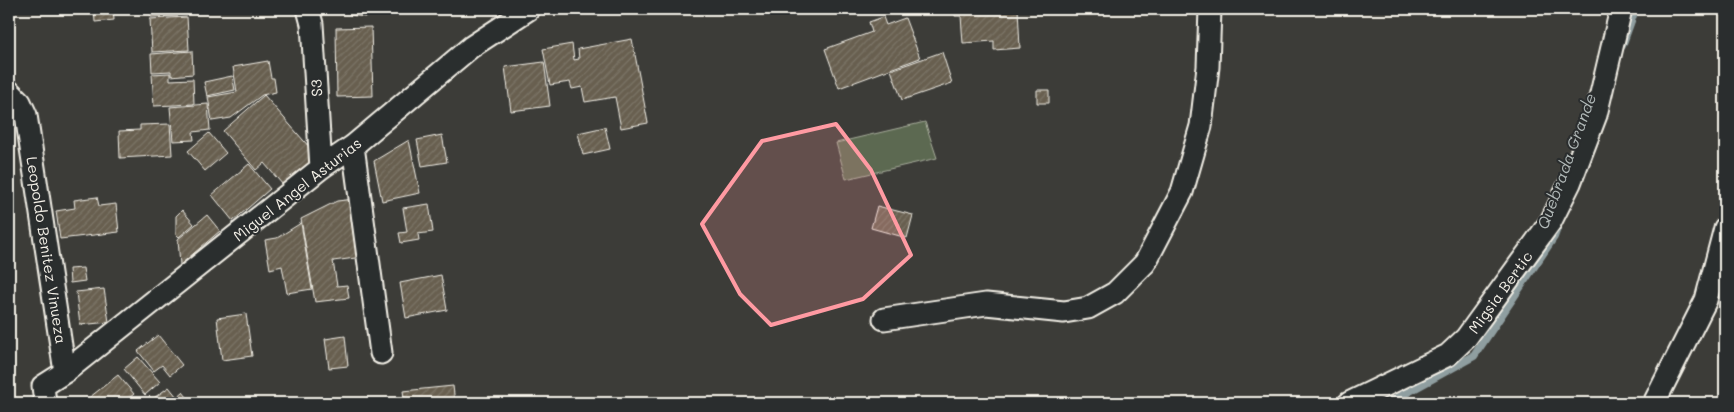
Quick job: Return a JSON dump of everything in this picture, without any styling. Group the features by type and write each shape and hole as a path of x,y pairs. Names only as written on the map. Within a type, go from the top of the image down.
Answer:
{"street":[{"name":"S3","path":"308,9 312,24 321,168"},
{"path":"884,319 986,304 1064,312 1088,308 1115,294 1145,263 1182,192 1201,126 1208,67 1210,9"},
{"name":"Migsia Bertic","path":"1349,403 1448,355 1466,338 1551,221 1570,184 1596,114 1621,9"},
{"name":"Miguel Angel Asturias","path":"65,372 321,168 353,146 471,47 526,10"},
{"name":"Leopoldo Benitez Vinueza","path":"9,91 20,102 26,115 65,372"},
{"path":"353,146 381,353"},
{"path":"1654,403 1706,300 1725,228"},
{"path":"45,403 43,386 65,372"}],"highlighted area":[{"path":"836,124 871,170 911,255 863,299 771,325 740,294 702,224 762,141"}],"green space":[{"path":"925,122 937,158 846,179 836,143"}],"building":[{"path":"94,9 113,9 114,20 95,22"},
{"path":"150,9 177,9 178,16 151,17"},
{"path":"351,9 366,9 365,17 350,15"},
{"path":"955,9 1018,9 1020,48 994,50 994,41 963,43 961,16 955,16"},
{"path":"187,17 189,50 152,52 150,19"},
{"path":"883,17 886,25 905,18 920,58 839,88 825,49 872,32 869,22"},
{"path":"371,27 373,96 337,97 336,28"},
{"path":"632,39 648,123 621,128 615,97 585,102 582,87 572,89 570,82 550,85 543,49 572,44 574,60 579,59 578,49"},
{"path":"192,51 193,74 171,76 171,71 152,72 151,54"},
{"path":"942,52 952,83 902,100 891,70"},
{"path":"268,61 271,78 274,78 276,92 262,95 231,118 212,121 208,97 237,92 233,67"},
{"path":"544,62 550,106 511,111 505,67"},
{"path":"170,73 170,80 193,79 194,104 154,106 152,74"},
{"path":"232,76 235,90 207,96 204,82"},
{"path":"1037,90 1049,90 1049,103 1037,103"},
{"path":"264,95 317,156 283,185 264,163 256,170 223,131"},
{"path":"208,104 210,130 193,132 194,140 173,141 170,107"},
{"path":"170,124 172,155 120,158 119,131 140,130 140,125"},
{"path":"605,127 610,149 583,155 578,133"},
{"path":"209,133 226,153 205,171 188,151"},
{"path":"442,135 447,162 422,166 417,140"},
{"path":"409,140 420,193 382,201 374,161"},
{"path":"249,164 270,189 233,221 212,195"},
{"path":"97,197 99,206 116,204 119,232 60,239 56,211 75,208 74,200"},
{"path":"355,199 363,257 333,261 337,286 347,285 349,298 315,302 301,219 337,201"},
{"path":"429,204 433,232 418,234 419,240 401,243 399,233 407,232 403,208"},
{"path":"877,206 913,215 907,238 871,228"},
{"path":"182,210 194,224 179,237 176,234 176,216"},
{"path":"207,215 220,231 180,265 178,239"},
{"path":"301,223 312,289 287,293 282,266 270,269 265,240 277,238"},
{"path":"83,268 85,281 70,283 69,269"},
{"path":"441,275 447,310 406,318 400,283"},
{"path":"104,289 109,322 80,325 76,292"},
{"path":"246,314 252,356 222,360 217,318"},
{"path":"158,335 182,365 170,375 162,365 154,371 138,351"},
{"path":"345,336 348,366 329,368 325,339"},
{"path":"138,357 160,382 145,395 124,369"},
{"path":"118,375 134,394 123,403 87,403 85,401"},
{"path":"453,386 455,403 405,403 403,391"},
{"path":"169,387 177,397 183,392 191,402 147,403"}],"waterway":[{"name":"Quebrada Grande","path":"1622,46 1635,10"},
{"name":"Quebrada Grande","path":"1388,403 1474,356 1554,237 1558,226"}]}
